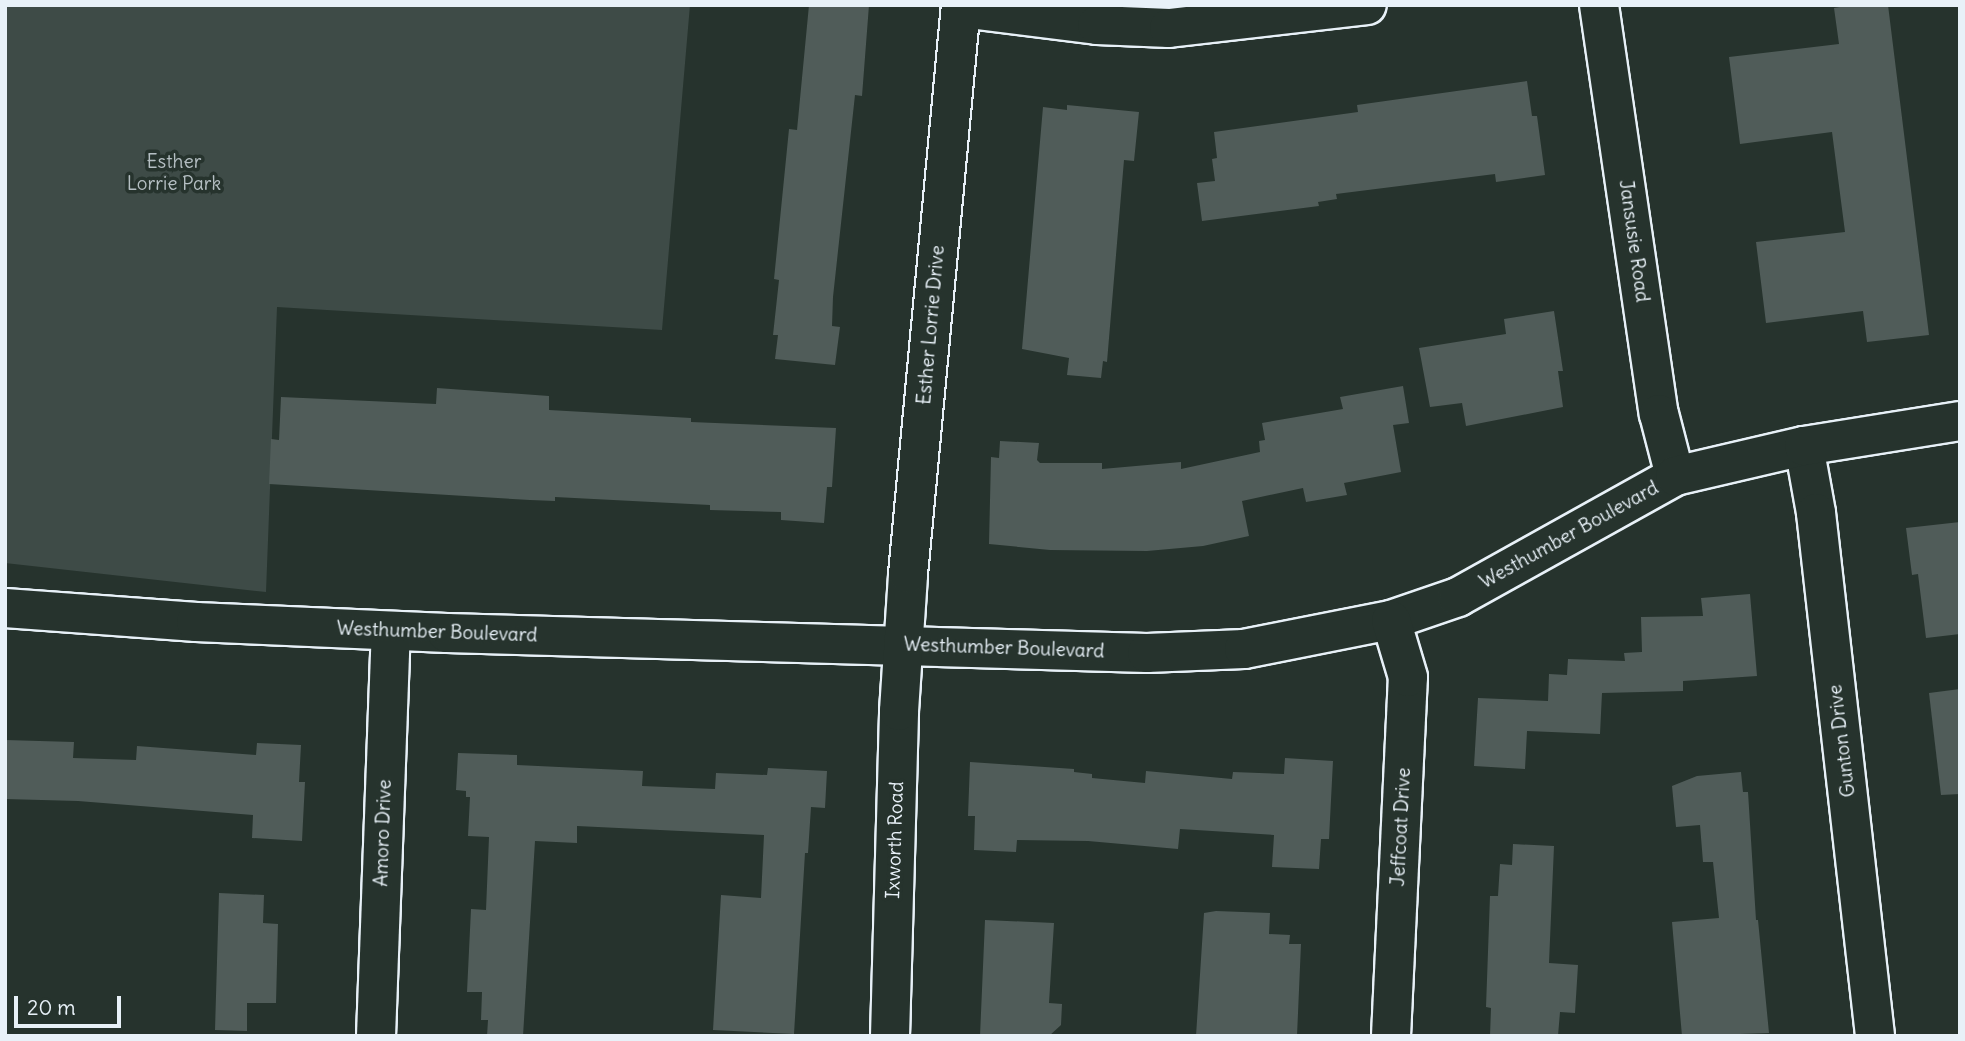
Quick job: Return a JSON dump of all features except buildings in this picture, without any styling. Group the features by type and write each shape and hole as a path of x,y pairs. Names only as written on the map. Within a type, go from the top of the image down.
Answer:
{"street":[{"path":"961,6 1097,25 1169,28 1367,5"},
{"name":"Jansusie Road","path":"1599,5 1659,414 1675,476"},
{"name":"Esther Lorrie Drive","path":"905,644 908,574 961,6"},
{"name":"Westhumber Boulevard","path":"5,608 196,622 391,631 1147,653 1244,649 1391,620 1458,597 1675,476 1804,446 1960,421"},
{"name":"Gunton Drive","path":"1804,446 1815,513 1875,1036"},
{"name":"Jeffcoat Drive","path":"1391,620 1408,677 1391,1036"},
{"name":"Amoro Drive","path":"376,1036 391,631"},
{"name":"Ixworth Road","path":"890,1036 899,711 905,644"}],"green space":[{"name":"Esther Lorrie Park","path":"5,5 690,5 662,330 277,307 266,592 5,563"}]}
